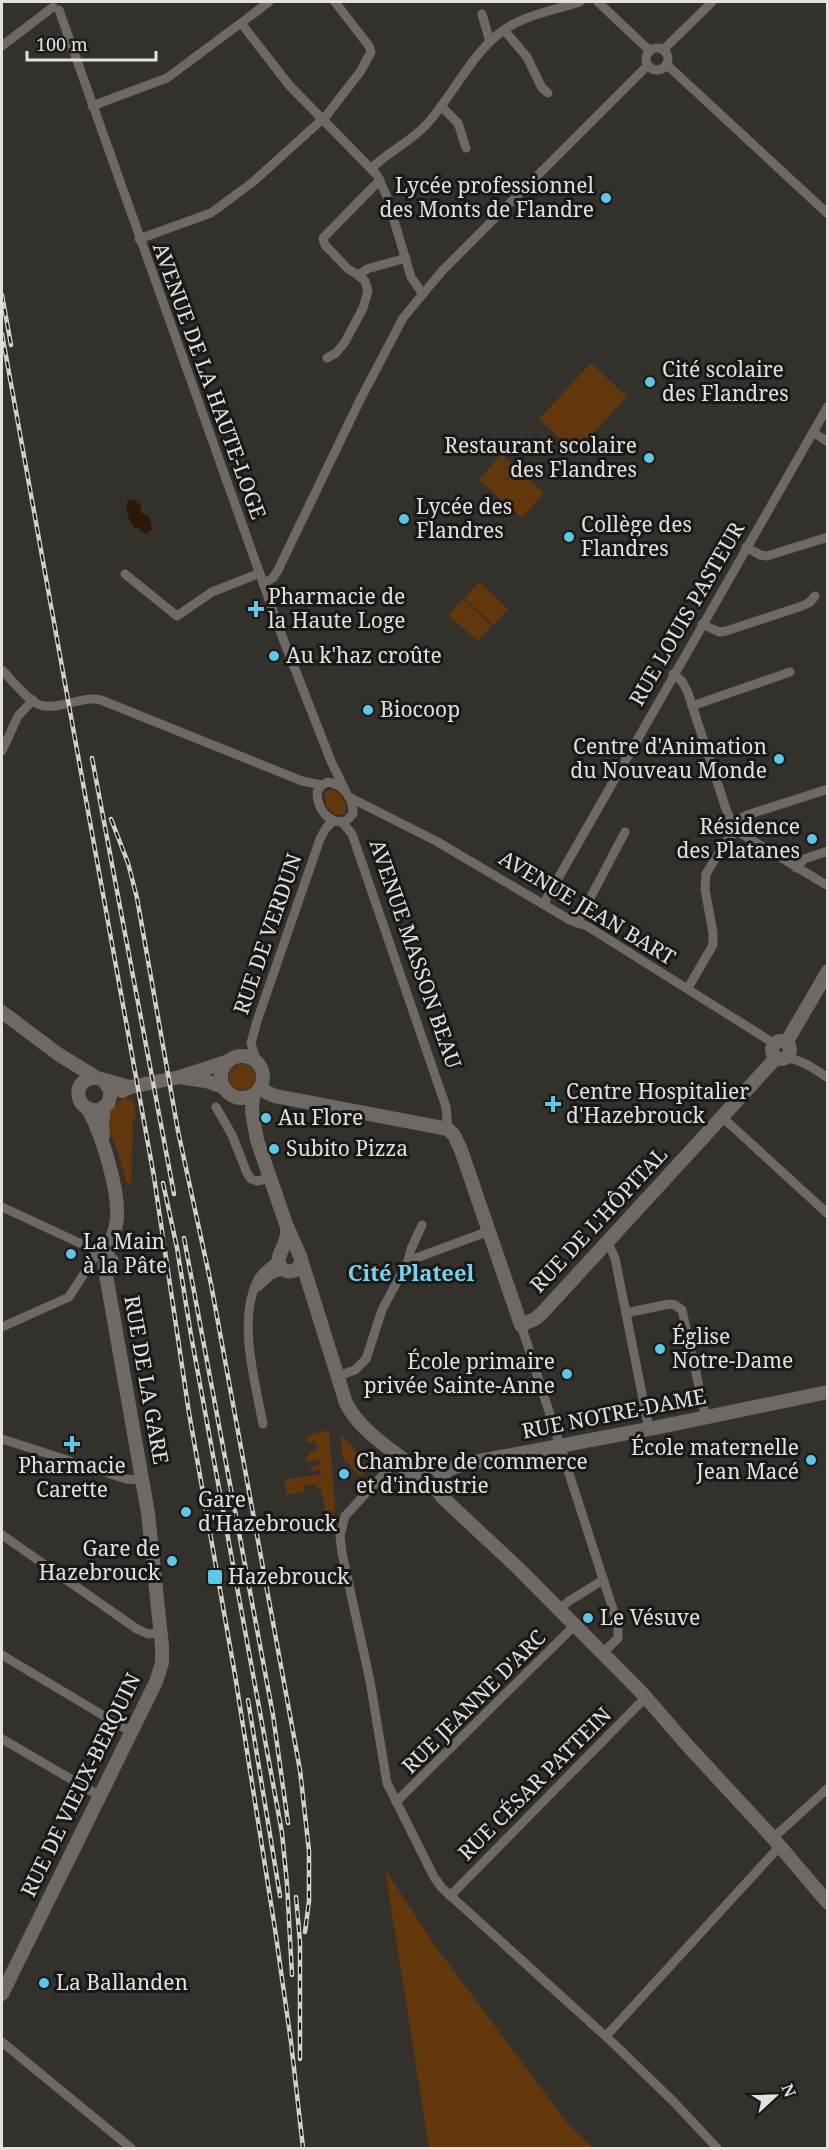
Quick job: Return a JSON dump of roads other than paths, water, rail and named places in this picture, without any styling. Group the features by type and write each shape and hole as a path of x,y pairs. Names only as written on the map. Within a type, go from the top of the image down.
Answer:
{"main road":[{"name":"RUE DE L'HÔPITAL","path":"520,1325 541,1314 782,1051 828,971"},
{"path":"2,1012 58,1054 100,1079 110,1088 102,1130 119,1181 123,1203 122,1227 106,1255"},
{"path":"58,1054 73,1072 80,1086 79,1100 88,1109 117,1196 116,1225 106,1255"},
{"path":"88,1109 95,1111 130,1087 180,1077 233,1058 249,1057 258,1063 262,1074 252,1112 258,1140 286,1224 289,1261 338,1376 346,1403 359,1423 413,1467 431,1477 442,1497 646,1697 777,1842 828,1903"},
{"path":"226,1062 221,1073 228,1092 245,1113 258,1140"},
{"path":"180,1077 201,1080 244,1098 257,1091 448,1129"},
{"path":"80,1086 87,1080 100,1079 130,1087"},
{"name":"AVENUE MASSON BEAU","path":"448,1129 459,1146 520,1325"},
{"name":"RUE DE LA GARE","path":"106,1255 105,1269 142,1480"},
{"path":"289,1261 304,1285 344,1411 356,1426 396,1461 431,1477"},
{"name":"RUE NOTRE-DAME","path":"431,1477 463,1464 737,1412 828,1392"},
{"name":"RUE NOTRE-DAME","path":"737,1412 765,1411 828,1398"},
{"name":"RUE DE VIEUX-BERQUIN","path":"2,1994 160,1672 162,1652 150,1527 142,1480"}],"street":[{"path":"92,106 167,78 269,2"},
{"path":"139,239 215,210 282,157 323,119 358,75 371,52 369,46 335,2"},
{"path":"372,168 416,135 490,42 504,30 525,20 580,2"},
{"path":"598,2 650,51"},
{"path":"663,50 712,2"},
{"path":"2,46 57,5"},
{"name":"AVENUE DE LA HAUTE-LOGE","path":"57,5 263,584 331,761 347,794"},
{"path":"482,14 490,42"},
{"path":"241,23 289,85 372,168 380,180 413,281 422,294"},
{"path":"504,30 526,57 540,85 548,93"},
{"path":"656,48 663,50 668,57 666,64 657,70 648,64 646,57 656,48"},
{"path":"263,584 274,576 288,550 392,336 403,318 422,294 477,236 648,64"},
{"path":"666,64 828,214"},
{"path":"441,106 458,123 466,148"},
{"path":"327,358 344,344 366,302 367,286 325,245 323,238 380,180"},
{"path":"358,275 367,269 406,258"},
{"name":"RUE LOUIS PASTEUR","path":"544,903 828,406"},
{"path":"813,432 828,441"},
{"path":"746,548 767,556 828,537"},
{"path":"125,574 177,616 212,592 260,573"},
{"path":"702,624 716,631 726,632 802,606 815,596"},
{"path":"2,670 39,705 88,699 101,700 302,781 336,783 347,794 353,806 352,815"},
{"path":"692,706 790,672"},
{"path":"673,674 684,685 734,826 796,868 828,886"},
{"path":"2,751 18,716 33,700"},
{"path":"331,761 331,775 317,792 323,813 338,821 348,820 352,815 362,811 377,811"},
{"path":"302,781 318,800"},
{"path":"688,988 713,945 704,884 706,874 734,826 747,815 828,789"},
{"name":"AVENUE JEAN BART","path":"347,794 436,841 577,923 587,926 828,1078"},
{"name":"RUE DE VERDUN","path":"258,1063 251,1043 257,1021 320,839 326,828 338,821"},
{"name":"AVENUE MASSON BEAU","path":"338,821 352,834 444,1103 448,1129"},
{"path":"577,923 625,832"},
{"path":"796,868 804,860 828,851"},
{"name":"AVENUE MASSON BEAU","path":"429,1126 441,1114 444,1103"},
{"path":"216,1107 230,1131 249,1176 257,1181 270,1178"},
{"path":"722,1117 828,1214"},
{"path":"2,1207 106,1255 71,1294 60,1302 2,1327"},
{"path":"338,1376 358,1367 366,1359 382,1310 408,1261 422,1225"},
{"path":"408,1261 489,1231"},
{"path":"606,1244 615,1258 649,1429"},
{"path":"263,1424 250,1347 250,1317 255,1291 289,1261"},
{"path":"626,1313 669,1304 680,1307 685,1319 706,1418"},
{"name":"AVENUE MASSON BEAU","path":"520,1325 561,1446 619,1633 616,1640 603,1653"},
{"path":"2,1439 129,1480 142,1480"},
{"path":"396,1461 347,1512 340,1536 371,1687 387,1783 434,1877 450,1896 606,2036 674,2102 717,2148"},
{"path":"2,1535 141,1632 160,1633"},
{"path":"559,1610 568,1601 603,1580"},
{"name":"RUE JEANNE D'ARC","path":"396,1802 575,1625"},
{"path":"2,1655 131,1732"},
{"name":"RUE CÉSAR PATTEIN","path":"450,1896 646,1697"},
{"path":"2,1739 100,1796"},
{"path":"606,2036 777,1842 828,1788"},
{"path":"2,2042 131,2148"}],"railway":[{"path":"2,295 11,345"},
{"path":"2,334 154,1177 189,1413 235,1675 275,1929 303,2148"},
{"path":"92,758 174,1194"},
{"path":"111,819 128,863 137,898 178,1131 211,1284 300,1770 309,1851 309,1901 305,1932"},
{"path":"163,1183 177,1248 282,1833 292,1975"},
{"path":"184,1238 273,1715 288,1823"},
{"path":"248,1700 280,1896"},
{"path":"296,1897 300,1942 300,2059"}],"place":[{"name":"Lycée professionnel des Monts de Flandre","path":"606,198"},
{"name":"Cité scolaire des Flandres","path":"650,382"},
{"name":"Restaurant scolaire des Flandres","path":"649,458"},
{"name":"Lycée des Flandres","path":"404,519"},
{"name":"Collège des Flandres","path":"569,537"},
{"name":"Pharmacie de la Haute Loge","path":"256,609"},
{"name":"Au k'haz croûte","path":"274,656"},
{"name":"Biocoop","path":"368,710"},
{"name":"Centre d'Animation du Nouveau Monde","path":"779,759"},
{"name":"Résidence des Platanes","path":"812,839"},
{"name":"Centre Hospitalier d'Hazebrouck","path":"553,1104"},
{"name":"Au Flore","path":"266,1118"},
{"name":"Subito Pizza","path":"274,1149"},
{"name":"La Main à la Pâte","path":"71,1254"},
{"name":"Église Notre-Dame","path":"660,1349"},
{"name":"École primaire privée Sainte-Anne","path":"567,1374"},
{"name":"Pharmacie Carette","path":"72,1444"},
{"name":"École maternelle Jean Macé","path":"811,1460"},
{"name":"Chambre de commerce et d'industrie","path":"344,1474"},
{"name":"Gare d'Hazebrouck","path":"186,1512"},
{"name":"Gare de Hazebrouck","path":"172,1561"},
{"name":"Hazebrouck","path":"215,1577"},
{"name":"Le Vésuve","path":"588,1618"},
{"name":"La Ballanden","path":"44,1983"}],"district":[{"name":"Cité Plateel","path":"411,1273"}]}
